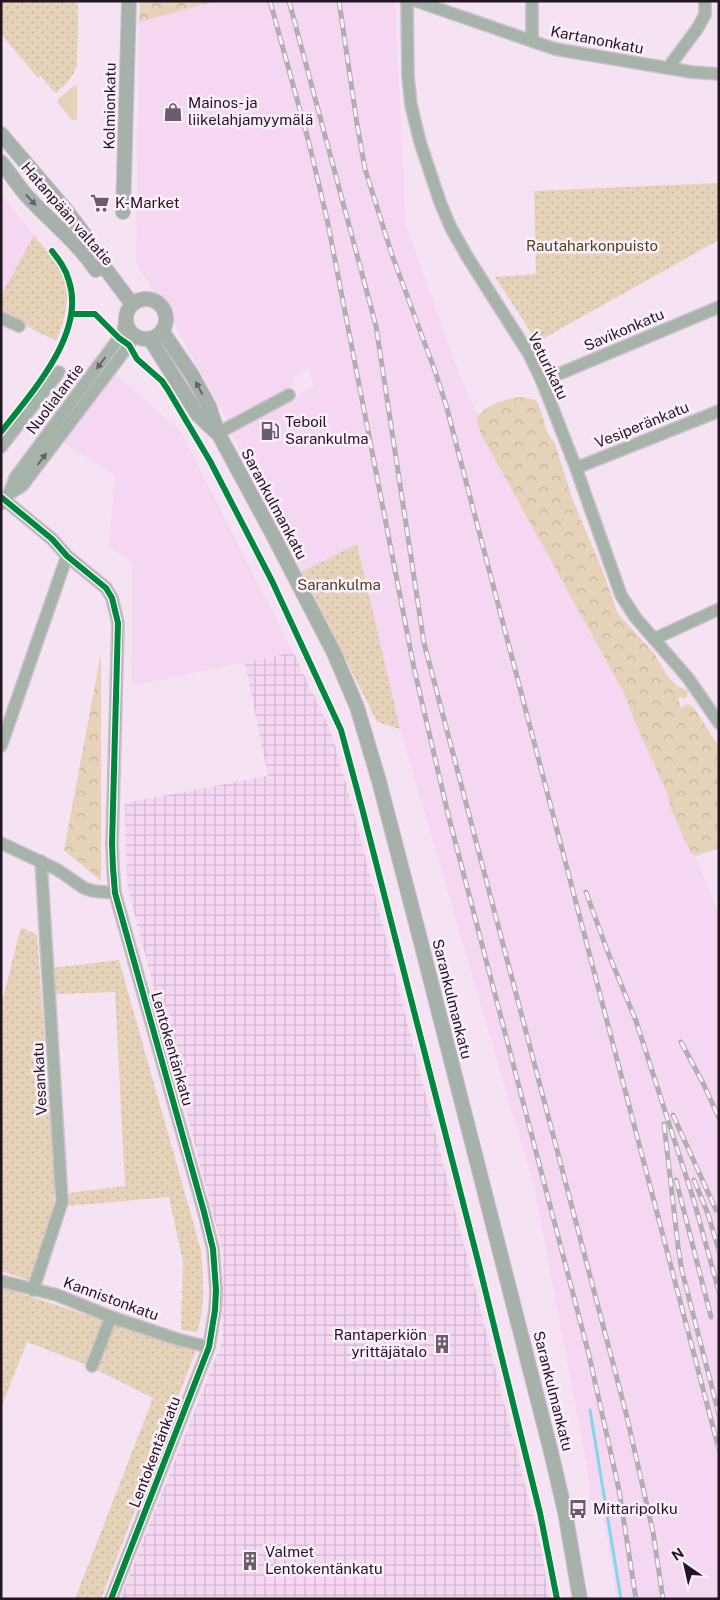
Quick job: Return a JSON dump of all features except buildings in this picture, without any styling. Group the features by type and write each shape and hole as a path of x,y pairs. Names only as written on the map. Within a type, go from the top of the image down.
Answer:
{"main road":[{"name":"Kolmionkatu","path":"123,212 129,1"},
{"name":"Hatanpään valtatie","path":"1,134 80,228 128,313"},
{"name":"Hatanpään valtatie","path":"1,162 26,195 89,260 128,313"},
{"path":"139,300 154,300 160,304 166,318 162,332 150,339 141,339 133,335 128,329 128,313 139,300"},
{"name":"Sarankulmankatu","path":"162,332 192,375 209,406 218,434 334,653 363,725 418,931 549,1443 567,1521 580,1599"},
{"name":"Sarankulmankatu","path":"150,339 198,415 218,434"}],"street":[{"name":"Veturikatu","path":"407,1 408,76 411,105 420,142 440,202 451,228 529,354 542,382 576,468 621,595 635,617 688,678 719,723"},
{"name":"Kartanonkatu","path":"416,1 555,49 692,72 719,74"},
{"path":"532,1 532,42"},
{"path":"668,68 705,15 705,1"},
{"name":"Savikonkatu","path":"542,382 719,307"},
{"name":"Nuolialantie","path":"3,501 15,478 120,338 128,313"},
{"path":"1,318 18,326"},
{"name":"Nuolialantie","path":"3,501 22,486 129,345 133,335"},
{"path":"1,447 59,372"},
{"path":"218,434 289,395"},
{"name":"Vesiperänkatu","path":"576,468 719,410"},
{"name":"Lentokentänkatu","path":"3,501 52,538 67,556 106,588 112,598 116,612 118,623 118,662 112,844 115,893 213,1248 216,1290 209,1347 111,1599"},
{"path":"1,746 67,556"},
{"path":"654,639 719,609"},
{"path":"1,843 58,870 84,888 93,891 115,893"},
{"name":"Vesankatu","path":"33,1290 62,1202 41,861"},
{"name":"Kannistonkatu","path":"1,1281 57,1295 111,1317 180,1340 209,1347"},
{"path":"92,1366 111,1317"}],"shaded area":[{"path":"216,1 395,1 406,226 461,378 495,452 623,686 719,914 719,1599 616,1599 613,1570 601,1507 588,1498 590,1489 589,1477 534,1186 400,729 357,544 302,572 231,431 313,387 309,369 293,377 293,385 227,420 167,311 136,264 139,22"},
{"path":"1,194 34,235 1,296"},
{"path":"114,373 181,432 293,652 131,686 132,562 109,547 115,475 63,443"},
{"path":"293,652 331,731 353,809 542,1552 548,1599 120,1599 222,1342 223,1252 127,885 125,803 268,776 245,663"}],"green space":[{"path":"1,1 78,1 77,65 69,80 56,93 41,76 38,78 1,34"},
{"path":"140,1 216,1 139,22"},
{"path":"75,85 77,87 77,119 72,120 57,102"},
{"name":"Rautaharkonpuisto","path":"719,183 719,240 537,342 495,277 536,274 534,191"},
{"path":"34,235 57,264 66,284 66,306 56,341 1,313 1,296"},
{"path":"523,397 536,400 541,411 547,432 555,444 572,498 603,572 618,614 654,653 668,677 677,686 688,691 686,699 680,697 678,700 681,708 688,704 694,708 719,747 719,848 696,856 691,852 671,810 668,795 623,691 481,434 476,419 479,414 490,406"},
{"name":"Sarankulma","path":"357,544 400,729 377,722 302,572"},
{"path":"101,653 101,881 64,850"},
{"path":"21,927 37,935 55,1183 53,1210 31,1281 1,1271 1,1006"},
{"path":"119,960 201,1250 203,1302 197,1332 181,1330 183,1262 169,1197 68,1206 69,1193 125,1186 115,992 54,994 52,968"},
{"path":"1,1287 103,1320 87,1365 27,1342 1,1408"},
{"path":"117,1324 196,1350 101,1599 75,1599 153,1398 95,1369 110,1331"}],"waterway":[{"path":"590,1410 621,1599"}],"railway":[{"path":"270,1 309,143 327,219 414,668 448,814 589,1355 619,1490 636,1599"},
{"path":"289,1 376,326 424,643 626,1413 653,1532 663,1599"},
{"path":"339,1 365,169 392,255 446,405 719,1450"},
{"path":"586,892 636,1021 694,1201 719,1292"},
{"path":"681,1042 719,1118"},
{"path":"673,1115 716,1210"},
{"path":"664,1124 682,1271 719,1415"},
{"path":"676,1180 711,1317"},
{"path":"694,1180 708,1214 719,1251"}],"cycle path":[{"path":"1,432 53,362 63,342 70,321 72,301 68,277 60,261 52,251"},
{"path":"72,314 95,314 119,338 129,345 137,359 162,381 168,390 210,461 272,581 341,730 479,1265 540,1513 557,1599"},
{"path":"1,497 52,539 67,556 106,588 112,598 118,623 112,844 115,893 213,1249 216,1290 209,1347 111,1599"}],"place":[{"name":"Mainos- ja liikelahjamyymälä","path":"173,112"},
{"name":"K-Market","path":"100,203"},
{"name":"Teboil Sarankulma","path":"270,431"},
{"name":"Rantaperkiön yrittäjätalo","path":"442,1344"},
{"name":"Mittaripolku","path":"578,1509"},
{"name":"Valmet Lentokentänkatu","path":"250,1561"}]}
